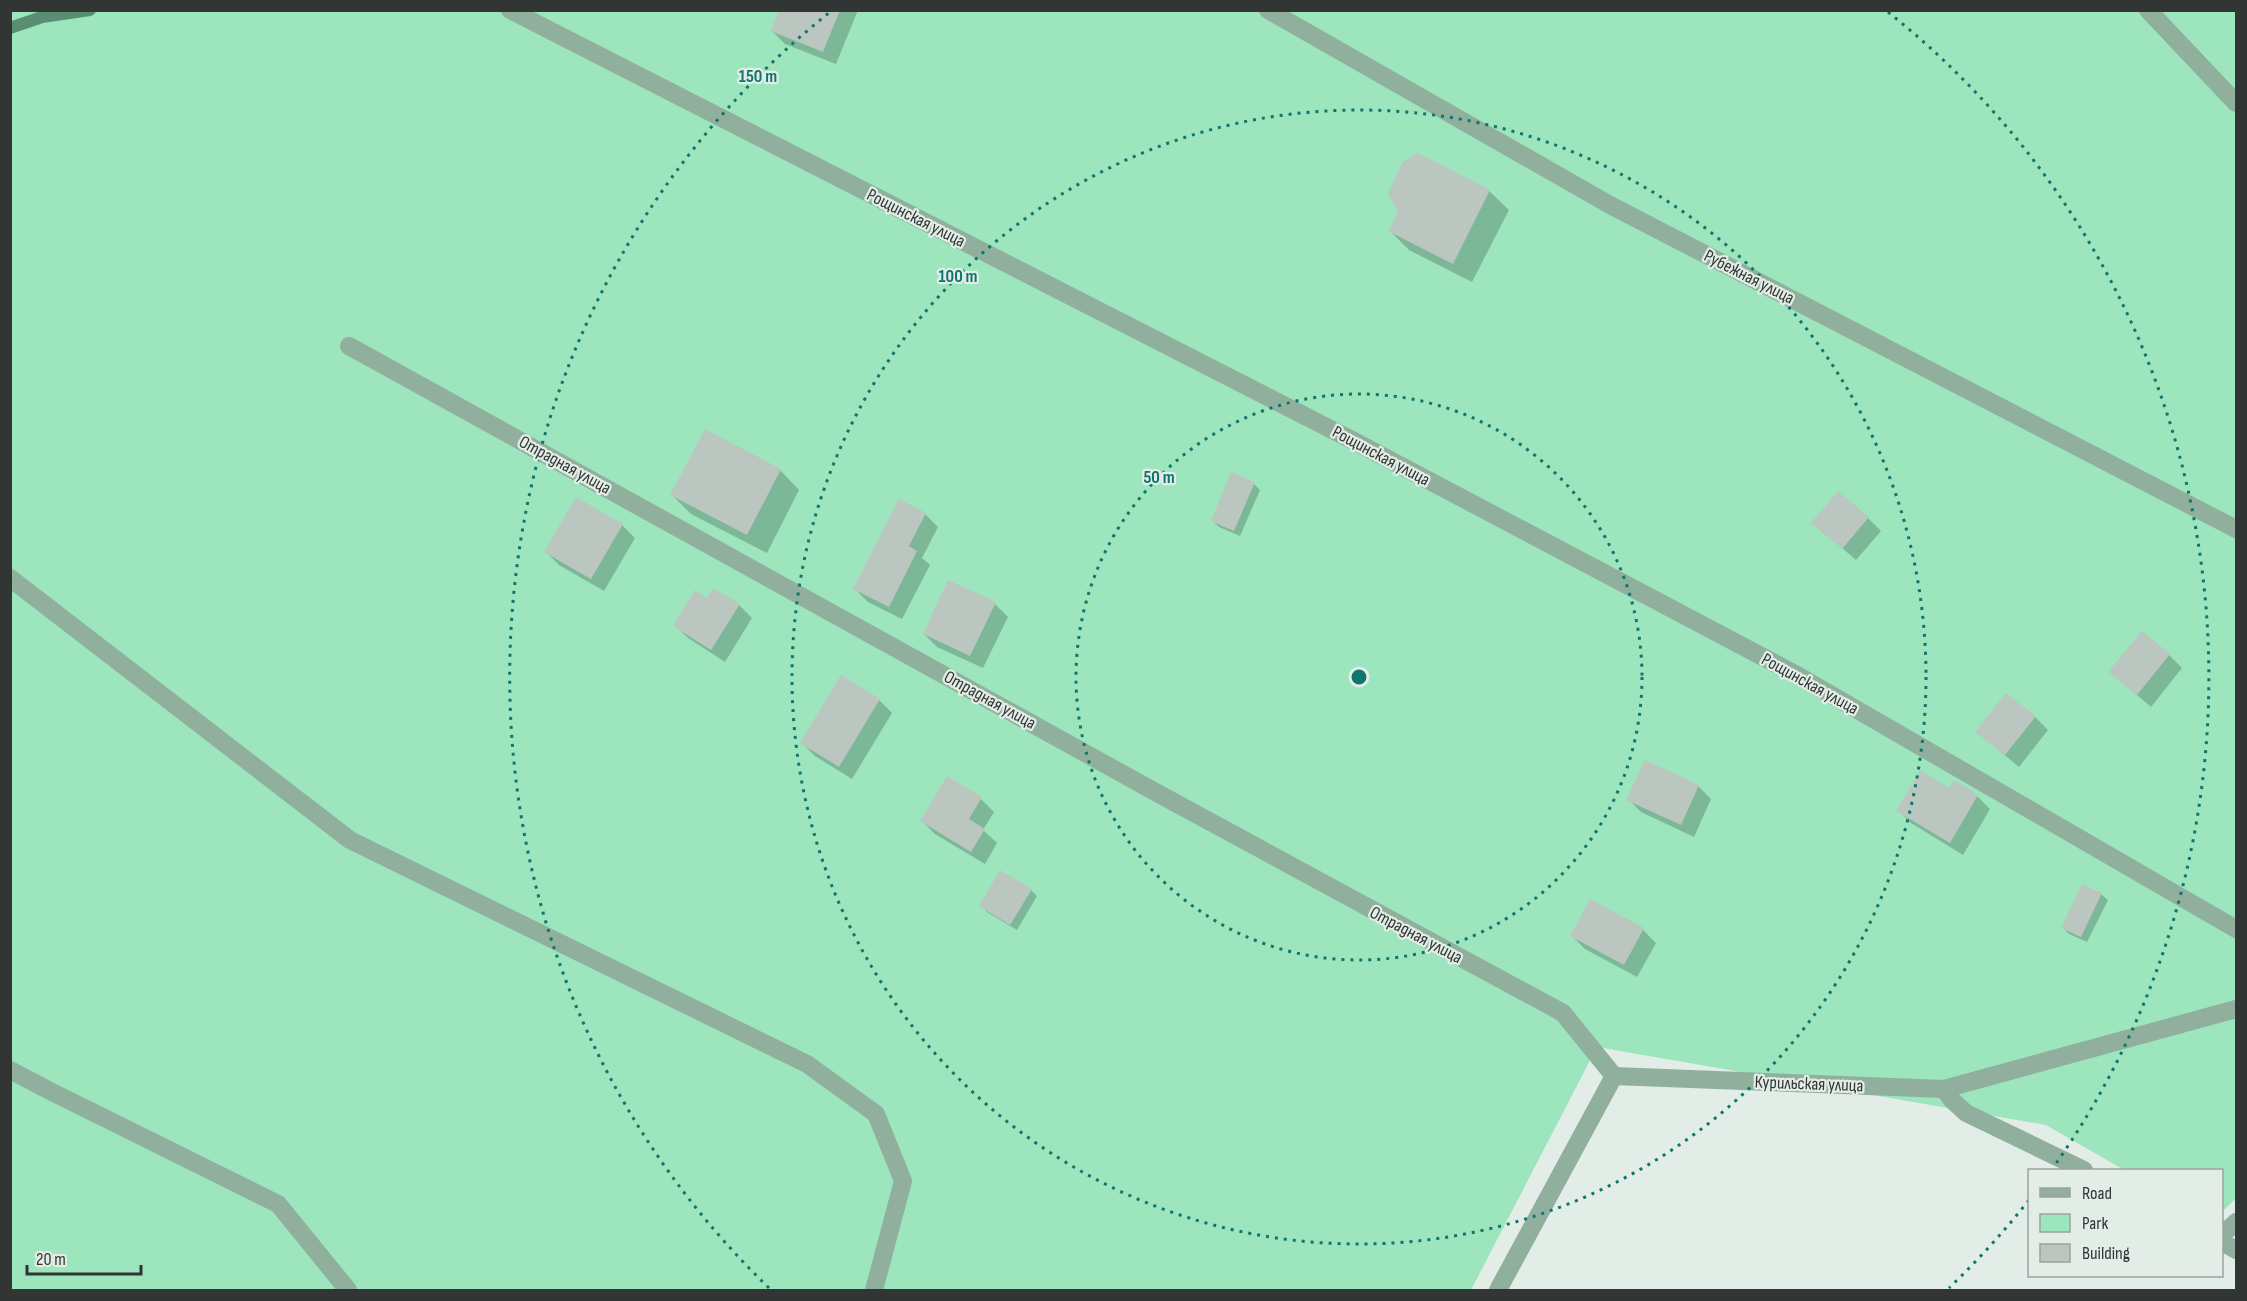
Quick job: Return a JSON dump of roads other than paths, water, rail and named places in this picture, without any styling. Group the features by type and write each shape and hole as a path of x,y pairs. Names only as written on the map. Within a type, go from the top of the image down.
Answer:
{"street":[{"name":"Рощинская улица","path":"510,10 1354,441 1797,675 2236,928"},
{"name":"Рубежная улица","path":"1268,10 1610,205 2236,529"},
{"path":"2148,10 2236,103"},
{"name":"Отрадная улица","path":"349,346 1190,811 1563,1013 1614,1076"},
{"path":"10,578 350,840 807,1064 876,1114 903,1181 874,1290"},
{"name":"Курильская улица","path":"1614,1076 1944,1089 2236,1009"},
{"path":"10,1070 279,1204 348,1290"},
{"path":"1498,1290 1614,1076"},
{"path":"1944,1089 1966,1113 2082,1169"},
{"path":"2223,1234 2236,1222"}],"waterway":[{"path":"10,28 42,17 90,10"}]}
